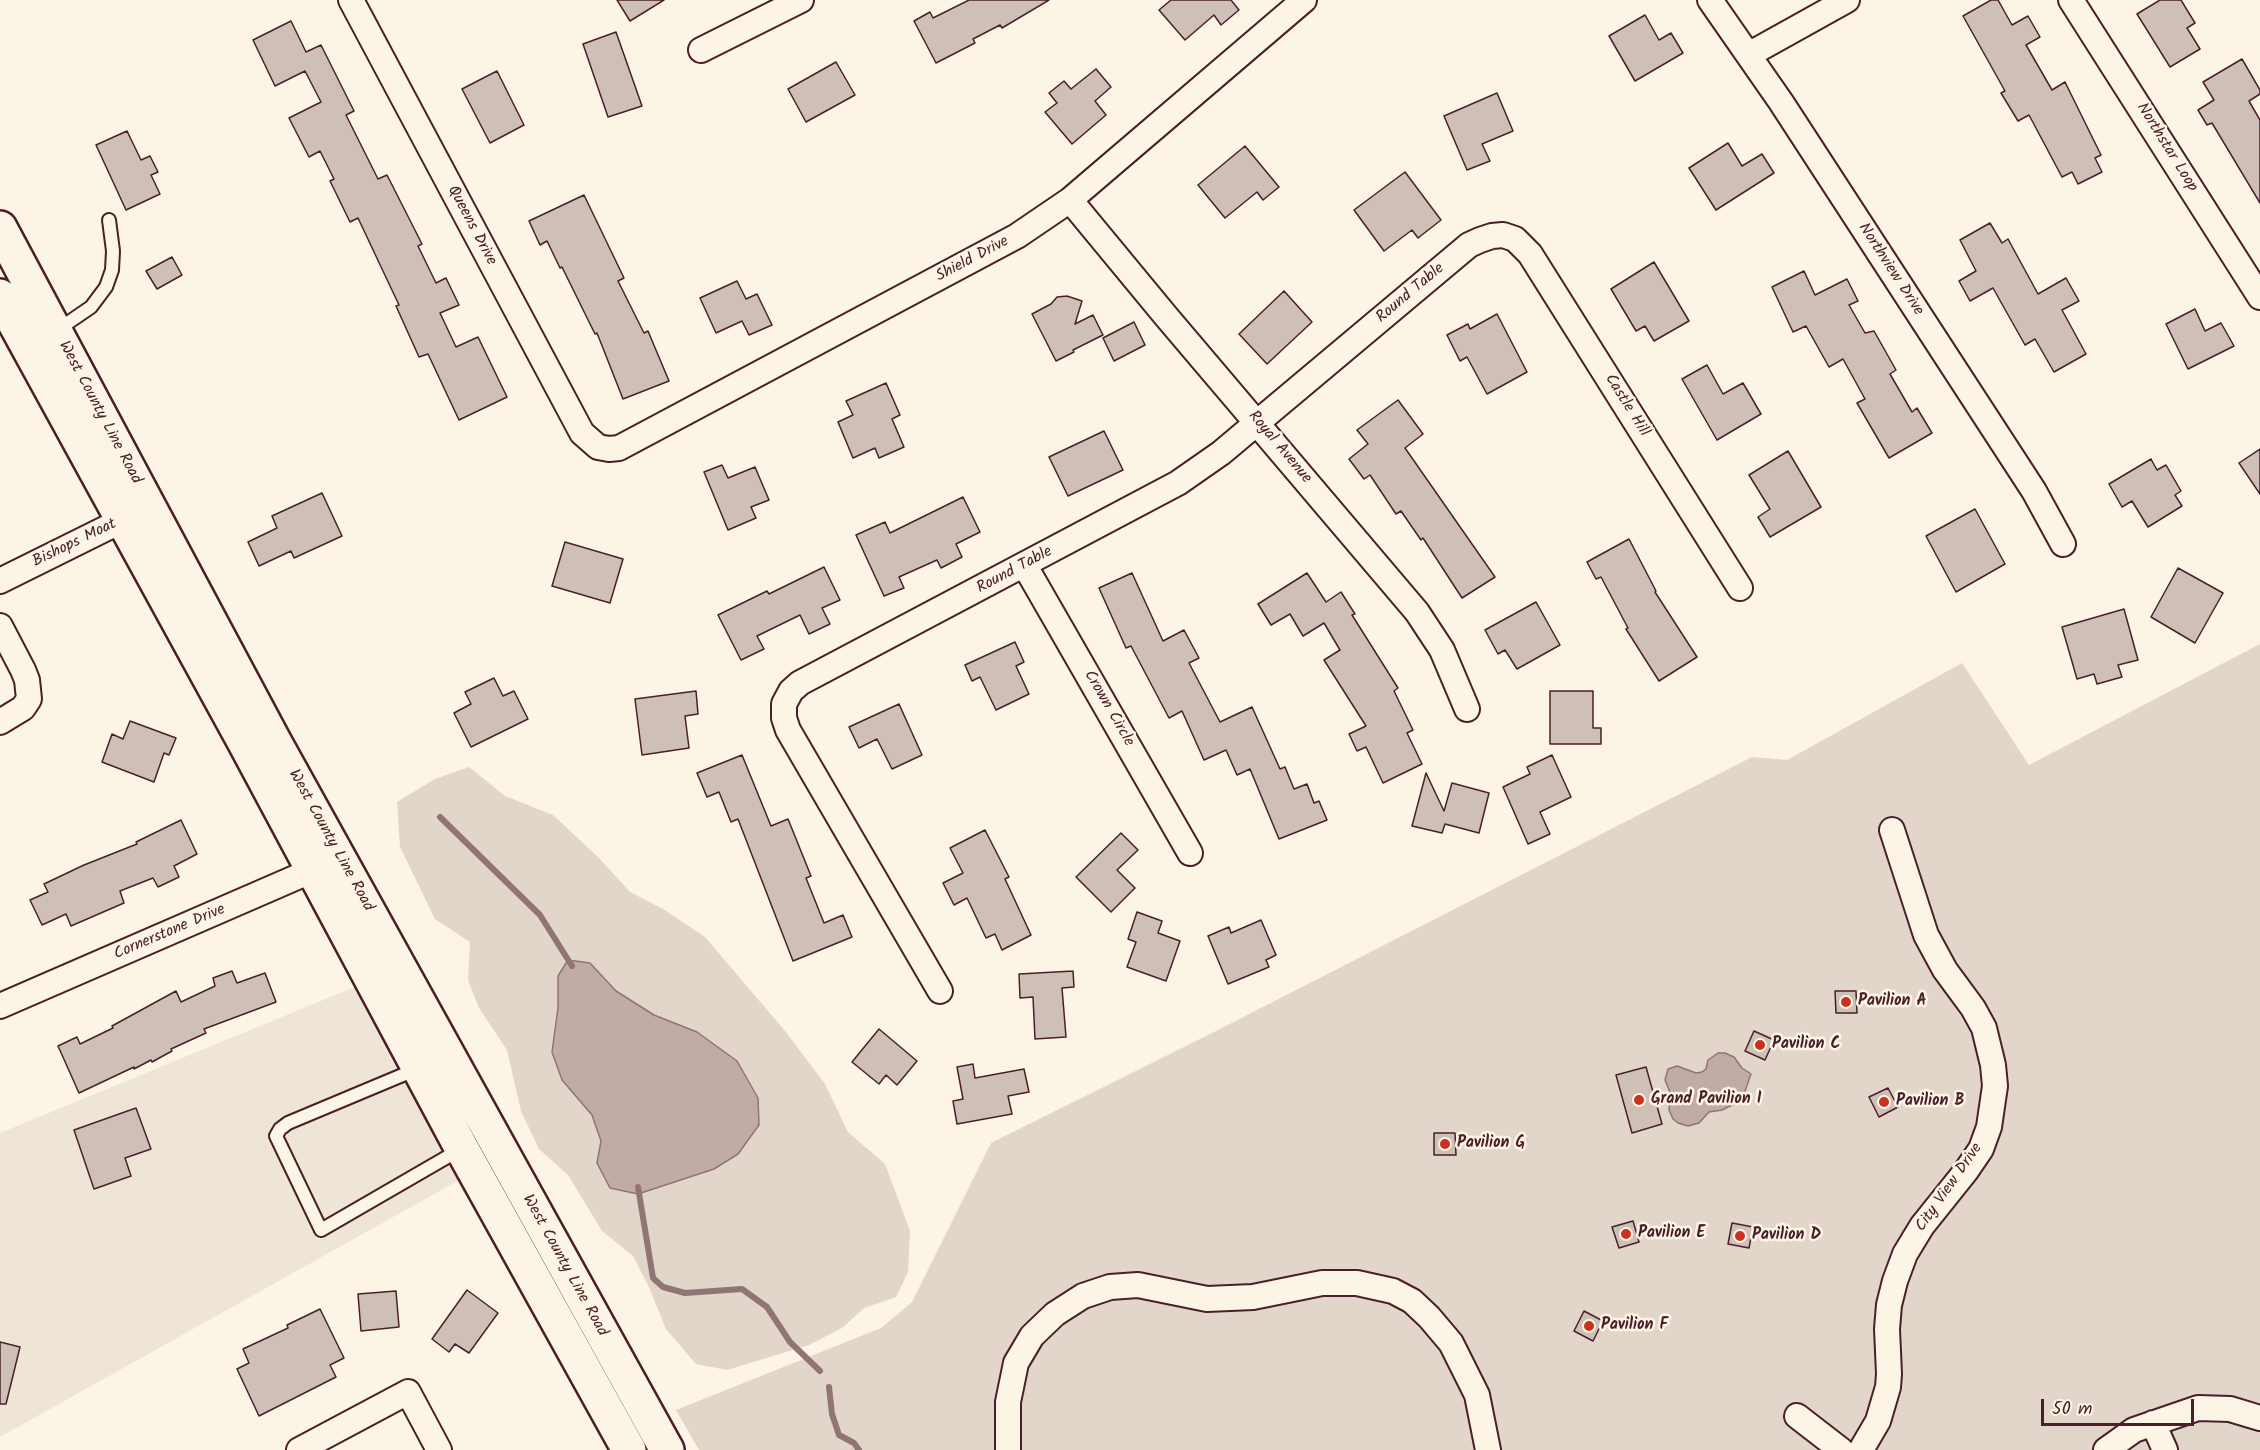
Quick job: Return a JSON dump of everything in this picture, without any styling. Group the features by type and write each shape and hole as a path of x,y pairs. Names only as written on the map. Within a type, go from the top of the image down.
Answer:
{"main road":[{"name":"West County Line Road","path":"0,228 8,264 55,331 136,514 434,1062 667,1450"},
{"name":"West County Line Road","path":"0,296 63,410 136,514"},
{"name":"West County Line Road","path":"434,1062 462,1149 629,1450"}],"street":[{"name":"Queens Drive","path":"351,0 582,433 589,442 598,447"},
{"path":"701,50 801,0"},
{"name":"Shield Drive","path":"598,447 619,448 1017,236 1070,200 1304,0"},
{"name":"Northview Drive","path":"1710,0 1749,54 2034,492 2063,544"},
{"path":"1749,54 1848,0"},
{"name":"Northstar Loop","path":"2071,0 2260,297"},
{"name":"Royal Avenue","path":"1070,200 1417,612 1442,650 1467,709"},
{"name":"Round Table","path":"940,991 788,730 784,718 784,704 791,691 801,683 1178,483 1221,453 1469,245 1492,236 1503,236"},
{"name":"Castle Hill","path":"1503,236 1515,239 1530,254 1740,588"},
{"name":"Bishops Moat","path":"0,580 136,514"},
{"name":"Crown Circle","path":"1025,566 1190,853"},
{"path":"0,626 23,669 29,699 23,708 0,722"},
{"name":"City View Drive","path":"1862,1450 1878,1421 1888,1387 1887,1329 1889,1305 1895,1281 1905,1254 1922,1226 1981,1149 1989,1127 1995,1086 1991,1055 1984,1028 1973,1008 1945,970 1926,935 1892,830"},
{"name":"Cornerstone Drive","path":"0,1006 327,864"},
{"path":"1008,1450 1008,1402 1016,1363 1032,1336 1055,1314 1083,1296 1110,1287 1138,1285 1207,1299 1253,1297 1322,1283 1357,1283 1393,1291 1412,1301 1429,1317 1451,1343 1476,1395 1488,1450"},
{"path":"299,1450 408,1392 439,1450"},
{"path":"2106,1450 2134,1430 2198,1408 2230,1409 2260,1419"},
{"path":"1797,1416 1840,1450"},
{"path":"2153,1423 2164,1450"}],"lane":[{"path":"55,331 91,307 106,287 112,270 113,250 109,220"},
{"path":"434,1062 288,1123 280,1129 276,1136 321,1230 462,1149"}],"shaded area":[{"path":"2260,644 2260,1450 699,1450 676,1410 881,1328 912,1302 991,1143 1214,1032 1752,757 1787,760 1962,663 2029,765"},
{"path":"469,767 505,796 553,815 599,858 630,892 663,909 705,937 785,1031 825,1084 848,1132 885,1164 910,1231 908,1272 896,1297 864,1308 842,1328 809,1345 727,1370 696,1364 666,1329 649,1287 633,1256 602,1231 568,1175 539,1149 521,1111 507,1050 479,1008 468,980 470,942 435,919 400,847 397,802 435,779","holes":["590,963 616,991 654,1015 697,1032 738,1154 714,1169 638,1194 597,1163 601,1141 559,1008 558,976"]},
{"path":"568,960 590,963 616,991 654,1015 697,1032 737,1061 758,1098 759,1125 738,1154 714,1169 638,1194 610,1188 597,1163 601,1141 592,1115 562,1080 552,1052 558,1008 558,976"},
{"path":"357,986 461,1179 0,1437 0,1133"},
{"path":"1718,1053 1734,1057 1742,1068 1751,1074 1744,1094 1738,1102 1722,1110 1709,1112 1699,1123 1688,1126 1678,1123 1673,1119 1669,1110 1670,1092 1665,1080 1668,1069 1677,1066 1696,1073 1702,1072 1706,1069 1708,1060"}],"building":[{"path":"617,0 664,0 630,21"},
{"path":"969,0 1049,0 1002,28 1000,25 973,39 975,43 936,63 914,21 930,12 933,18"},
{"path":"1171,0 1231,0 1239,10 1221,25 1214,15 1185,40 1159,10"},
{"path":"1991,0 1998,0 2012,25 2028,16 2040,37 2026,45 2052,90 2065,82 2101,155 2095,158 2102,172 2078,184 2072,172 2062,177 2029,115 2018,121 2001,93 2005,91 1963,16"},
{"path":"2160,0 2181,0 2195,23 2187,28 2200,49 2170,67 2137,14"},
{"path":"1645,15 1659,40 1671,33 1683,53 1635,81 1609,36"},
{"path":"291,21 306,52 321,45 354,111 346,115 378,179 387,175 422,244 418,246 436,283 446,278 459,305 440,313 456,347 478,337 507,397 459,420 428,354 419,357 396,306 399,305 358,218 350,222 330,181 334,179 320,151 309,157 289,118 321,102 305,71 275,86 253,40"},
{"path":"616,32 642,106 608,117 583,44"},
{"path":"2242,59 2260,90 2260,94 2249,101 2260,120 2260,203 2212,123 2207,125 2198,110 2214,100 2203,82"},
{"path":"836,62 855,95 806,122 788,89"},
{"path":"1096,69 1111,87 1095,101 1106,115 1072,144 1045,112 1057,103 1049,93 1064,81 1071,89"},
{"path":"497,71 524,125 490,143 462,89"},
{"path":"1497,93 1513,131 1482,144 1490,161 1467,170 1444,116"},
{"path":"127,131 141,160 150,156 158,172 151,175 160,194 126,210 96,145"},
{"path":"1728,143 1742,166 1762,154 1774,173 1716,210 1689,168"},
{"path":"1245,146 1279,187 1263,200 1257,192 1225,218 1198,185"},
{"path":"1405,172 1441,220 1418,238 1412,230 1384,251 1354,210"},
{"path":"584,195 624,278 618,281 644,333 648,331 669,381 623,399 597,333 595,334 547,241 540,245 529,221"},
{"path":"1990,223 2002,243 2008,239 2038,294 2066,278 2079,301 2062,310 2086,354 2054,372 2035,339 2025,345 1993,288 1970,301 1959,281 1976,271 1960,240"},
{"path":"172,257 182,275 157,289 146,271"},
{"path":"1654,262 1689,321 1654,341 1645,326 1636,331 1611,289"},
{"path":"1804,271 1815,295 1847,279 1858,301 1849,305 1865,333 1874,331 1896,370 1890,374 1912,412 1917,408 1932,433 1889,458 1857,403 1865,399 1843,359 1829,367 1806,326 1793,332 1772,287"},
{"path":"737,281 746,299 757,294 772,325 749,335 742,321 716,333 700,298"},
{"path":"1284,291 1312,322 1267,364 1239,334"},
{"path":"1067,296 1082,301 1075,324 1093,315 1103,335 1056,361 1032,314 1051,304 1057,297"},
{"path":"2195,309 2205,331 2221,323 2234,346 2188,369 2166,324"},
{"path":"1497,314 1527,372 1487,394 1467,357 1460,361 1447,335 1468,324 1470,329"},
{"path":"1134,322 1145,345 1114,361 1103,338"},
{"path":"1707,365 1723,394 1743,383 1761,414 1717,440 1682,379"},
{"path":"886,383 900,415 892,419 904,447 879,458 875,448 853,458 838,422 853,415 846,401"},
{"path":"1398,400 1423,434 1405,448 1495,577 1462,598 1423,538 1421,540 1401,511 1396,514 1370,475 1364,479 1349,459 1368,444 1357,430"},
{"path":"1104,431 1123,470 1068,496 1049,457"},
{"path":"2260,449 2260,494 2239,463"},
{"path":"1788,451 1821,507 1770,537 1758,517 1770,509 1749,475"},
{"path":"2151,459 2157,470 2166,465 2181,491 2175,495 2182,506 2148,527 2132,501 2122,507 2109,484"},
{"path":"722,465 728,478 755,467 769,500 751,507 756,518 728,530 704,472"},
{"path":"322,493 342,536 294,558 291,551 259,566 248,542 277,528 272,516"},
{"path":"963,497 980,532 956,544 962,557 941,568 937,560 899,577 904,588 884,596 856,535 885,522 890,533"},
{"path":"1975,509 2005,564 1956,592 1926,536"},
{"path":"1629,539 1655,592 1697,657 1659,681 1626,629 1628,628 1601,577 1596,579 1587,562"},
{"path":"565,542 623,559 610,603 552,586"},
{"path":"824,567 840,600 822,608 830,624 809,634 800,615 757,636 764,649 741,660 718,615 767,591 769,594"},
{"path":"2178,568 2223,593 2195,643 2151,617"},
{"path":"1132,573 1163,641 1184,630 1199,658 1189,663 1220,722 1252,707 1280,769 1285,767 1294,789 1307,784 1314,803 1319,801 1327,820 1279,839 1250,769 1237,775 1226,750 1204,760 1182,711 1169,718 1131,646 1126,648 1099,588"},
{"path":"1307,573 1326,602 1341,592 1355,614 1352,615 1398,688 1394,691 1413,730 1407,733 1422,764 1383,783 1366,747 1357,751 1349,734 1366,726 1324,660 1340,650 1324,623 1303,636 1290,614 1271,625 1258,604"},
{"path":"1536,602 1560,645 1517,669 1505,650 1498,654 1485,630"},
{"path":"2124,609 2138,660 2118,665 2122,677 2097,684 2094,674 2077,679 2062,627"},
{"path":"1015,642 1024,662 1016,666 1029,694 996,710 980,677 972,681 965,665"},
{"path":"494,678 503,696 514,691 528,719 471,747 454,713 471,704 465,692"},
{"path":"696,691 698,714 685,716 689,748 642,755 635,699"},
{"path":"1550,691 1593,691 1593,728 1601,728 1601,744 1550,744"},
{"path":"899,704 922,755 892,769 877,739 859,748 849,727"},
{"path":"130,721 176,738 169,755 164,753 154,782 102,762 112,734 123,739"},
{"path":"742,755 771,826 788,819 811,876 806,878 824,923 843,915 852,937 793,961 738,819 731,822 719,792 707,797 697,773"},
{"path":"1552,755 1571,797 1540,812 1550,834 1528,844 1503,787 1530,774 1527,767"},
{"path":"1426,773 1444,811 1452,783 1489,793 1479,833 1445,824 1442,833 1412,826"},
{"path":"181,820 197,854 174,866 179,877 158,887 153,878 120,891 124,903 71,926 66,914 42,925 30,900 48,892 44,884 137,844 136,842"},
{"path":"985,830 1009,877 1005,879 1031,935 1002,950 995,934 986,938 967,898 954,905 943,883 963,873 950,848"},
{"path":"1121,833 1138,850 1117,870 1135,888 1111,912 1076,877"},
{"path":"1137,912 1162,921 1158,933 1180,941 1166,981 1127,967 1136,942 1128,939"},
{"path":"1261,920 1276,955 1266,960 1269,967 1228,984 1208,936 1229,927 1231,933"},
{"path":"232,971 237,983 265,973 276,1002 204,1029 206,1033 171,1049 172,1051 152,1062 151,1060 134,1069 134,1067 79,1093 58,1046 77,1037 80,1044 113,1028 112,1026 176,991 181,1002 215,986 213,978"},
{"path":"1073,971 1074,987 1062,988 1066,1037 1035,1039 1033,997 1020,998 1019,974"},
{"name":"Pavilion A","path":"1835,991 1856,991 1857,1013 1836,1013"},
{"path":"879,1029 917,1061 897,1085 886,1075 879,1084 852,1062"},
{"name":"Pavilion C","path":"1754,1031 1774,1040 1765,1060 1745,1051"},
{"path":"973,1064 975,1078 1024,1069 1029,1092 1008,1096 1012,1114 957,1124 953,1101 963,1099 957,1067"},
{"name":"Grand Pavilion I","path":"1646,1067 1662,1124 1632,1133 1616,1075"},
{"name":"Pavilion B","path":"1888,1088 1898,1107 1879,1117 1869,1097"},
{"path":"136,1108 151,1149 125,1158 131,1176 94,1189 74,1130"},
{"name":"Pavilion G","path":"1434,1133 1455,1133 1456,1155 1434,1155"},
{"name":"Pavilion E","path":"1633,1221 1639,1242 1619,1248 1612,1227"},
{"name":"Pavilion D","path":"1732,1223 1753,1227 1749,1248 1728,1244"},
{"path":"467,1290 498,1313 469,1353 455,1344 449,1352 432,1339"},
{"path":"396,1291 399,1327 361,1331 358,1294"},
{"path":"320,1309 344,1358 330,1365 336,1377 259,1416 237,1369 249,1363 243,1349 288,1328 287,1325"},
{"name":"Pavilion F","path":"1584,1311 1603,1321 1593,1341 1574,1331"},
{"path":"0,1342 20,1347 6,1404 0,1404"}],"waterway":[{"path":"440,817 540,915 572,966"},
{"path":"638,1187 653,1278 663,1287 685,1293 742,1289 767,1307 790,1342 820,1371"},
{"path":"829,1387 832,1414 839,1435 854,1443 859,1450"}],"place":[{"name":"Pavilion A","path":"1846,1002"},
{"name":"Pavilion C","path":"1760,1045"},
{"name":"Grand Pavilion I","path":"1639,1100"},
{"name":"Pavilion B","path":"1884,1102"},
{"name":"Pavilion G","path":"1445,1144"},
{"name":"Pavilion E","path":"1626,1234"},
{"name":"Pavilion D","path":"1740,1236"},
{"name":"Pavilion F","path":"1589,1326"}]}
